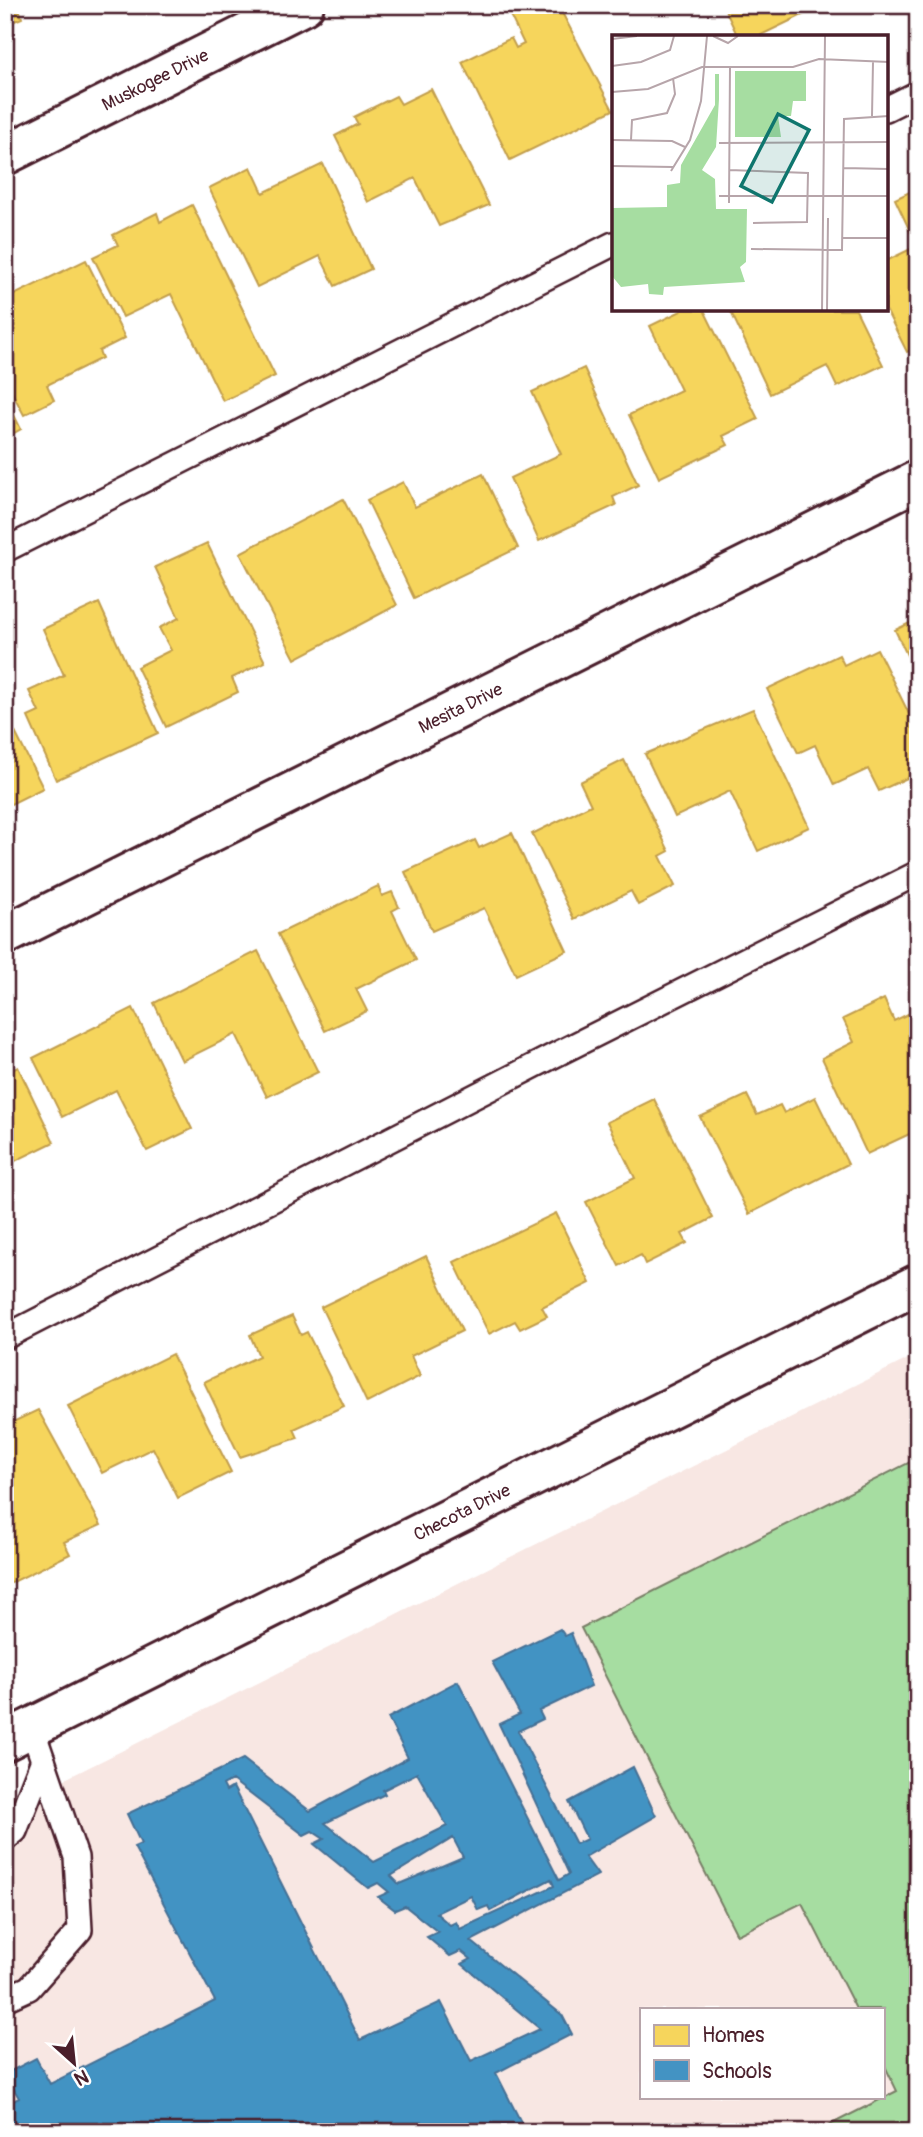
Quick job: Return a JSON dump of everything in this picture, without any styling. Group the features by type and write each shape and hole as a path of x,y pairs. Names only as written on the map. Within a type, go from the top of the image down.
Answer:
{"street":[{"name":"Muskogee Drive","path":"5,155 304,5"},
{"name":"Mesita Drive","path":"5,935 918,480"},
{"name":"Checota Drive","path":"27,1743 918,1284"}],"lane":[{"path":"888,108 918,93"},
{"path":"5,550 612,245"},
{"path":"5,1337 547,1059 918,873"},
{"path":"5,1839 15,1831 27,1743"},
{"path":"5,2000 29,1988 80,1930 76,1857 27,1743"}],"shaded area":[{"path":"918,1354 918,2132 5,2132 5,1809"}],"green space":[{"path":"918,1458 918,2132 816,2132 897,2091 884,2064 884,2008 855,2008 802,1903 737,1935 581,1628"}],"building: Homes":[{"path":"5,5 18,5 22,18 5,25"},
{"path":"530,5 558,5 612,110 510,160 462,62 511,38 516,48 524,44 510,15"},
{"path":"723,5 823,5 761,35 737,35"},
{"path":"431,89 489,205 439,226 415,178 368,202 335,136 358,124 354,117 396,96 401,104"},
{"path":"323,164 371,269 335,286 320,256 257,287 209,188 251,167 263,193"},
{"path":"918,188 918,347 907,352 887,312 888,260 917,246 895,199"},
{"path":"192,205 275,376 223,401 171,294 123,317 93,257 118,245 113,235 157,213 160,222"},
{"path":"86,260 125,338 99,351 102,358 47,385 54,400 24,415 5,379 5,297 6,299"},
{"path":"679,312 705,312 758,419 723,436 728,445 659,478 629,415 681,390 650,326"},
{"path":"731,312 857,312 883,365 837,387 827,366 770,394"},
{"path":"584,368 638,485 613,497 616,505 539,541 510,478 561,454 532,392"},
{"path":"5,397 21,429 5,438"},
{"path":"483,474 518,548 414,598 367,500 403,482 415,507"},
{"path":"343,499 397,605 295,659 240,553"},
{"path":"207,543 265,662 232,678 238,692 166,727 137,667 171,650 159,628 179,618 155,567"},
{"path":"99,603 158,733 56,780 28,717 39,712 29,691 64,675 43,629"},
{"path":"918,619 918,678 895,630"},
{"path":"877,649 918,732 918,773 879,791 868,769 834,785 815,745 798,753 767,689 839,655 844,665"},
{"path":"753,709 809,827 758,851 730,791 675,817 645,754"},
{"path":"5,712 43,788 5,807"},
{"path":"624,760 669,851 660,856 675,886 638,905 631,891 574,919 532,834 591,805 580,782"},
{"path":"512,833 567,951 516,975 484,908 432,931 405,872 475,840 479,848"},
{"path":"378,886 382,896 392,892 399,907 392,911 416,960 356,989 367,1011 325,1031 278,934"},
{"path":"258,951 318,1072 267,1097 236,1034 182,1061 154,1003"},
{"path":"884,999 894,1021 918,1009 918,1103 909,1107 918,1130 867,1154 822,1058 854,1042 843,1019"},
{"path":"133,1008 192,1129 147,1151 116,1090 62,1117 33,1058"},
{"path":"18,1067 54,1142 5,1166 5,1073"},
{"path":"747,1095 757,1115 780,1105 784,1113 815,1097 848,1164 749,1214 700,1117"},
{"path":"654,1099 713,1218 682,1234 687,1243 645,1264 641,1255 619,1266 586,1202 635,1178 607,1122"},
{"path":"556,1213 590,1283 542,1307 547,1316 520,1329 515,1321 489,1334 454,1262"},
{"path":"426,1256 462,1331 411,1356 420,1376 367,1403 321,1307"},
{"path":"292,1316 301,1335 307,1332 344,1406 294,1429 298,1438 240,1457 204,1382 259,1356 250,1335"},
{"path":"172,1354 231,1472 178,1498 153,1448 102,1473 68,1406"},
{"path":"38,1410 101,1525 64,1542 70,1554 5,1586 5,1411 11,1423"}],"building: Schools":[{"path":"560,1629 565,1636 571,1633 591,1686 539,1711 543,1719 518,1731 576,1844 587,1839 569,1802 633,1767 656,1816 585,1857 598,1875 471,1941 562,2015 572,2034 496,2073 526,2132 5,2132 5,2105 19,2098 5,2074 36,2058 50,2084 215,2001 134,1847 141,1844 127,1814 243,1759 310,1811 408,1758 388,1718 458,1681 559,1880 569,1874 499,1724 520,1714 492,1662","holes":["417,1773 447,1826 374,1862 325,1823 385,1794 383,1790","232,1780 304,1835 312,1831 324,1839 314,1844 368,1888 378,1883 389,1892 378,1897 395,1910 405,1906 438,1932 427,1937 450,1956 461,1951 471,1959 462,1964 540,2029 471,2061 441,2002 360,2040 233,1787 226,1791 223,1785","453,1838 463,1857 399,1884 391,1876","551,1879 554,1886 460,1929 456,1922 450,1925 436,1913 471,1896 478,1910 488,1906 490,1911"]}]}
